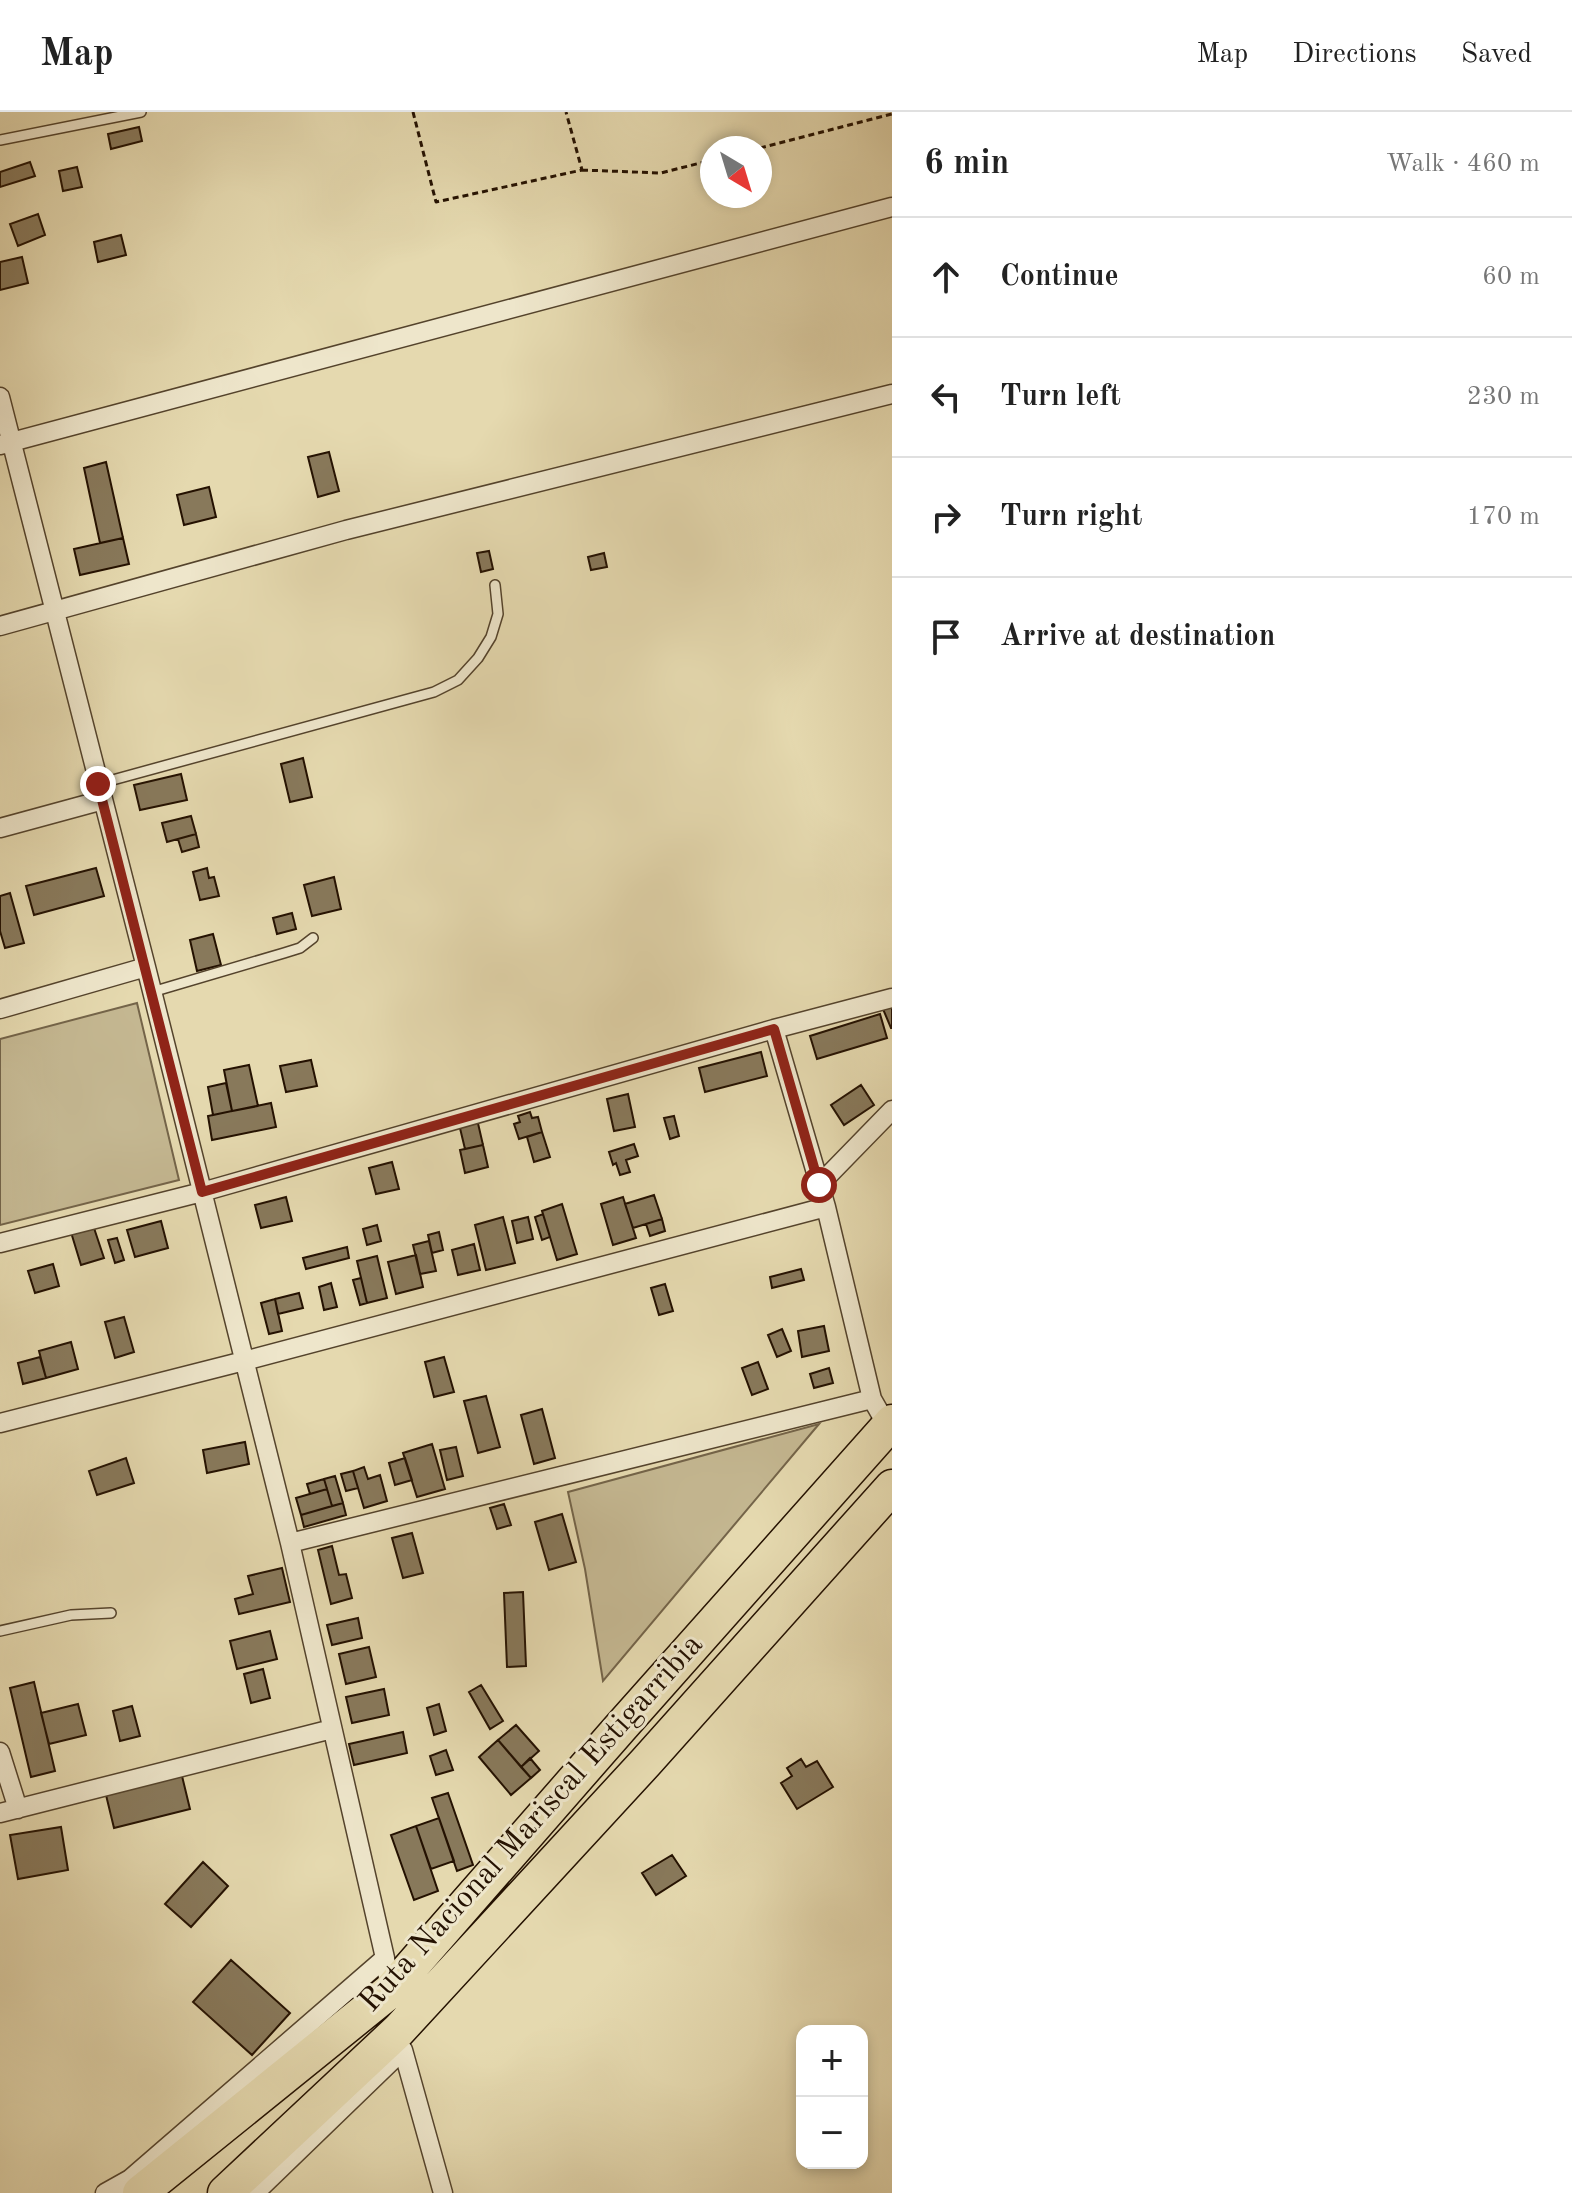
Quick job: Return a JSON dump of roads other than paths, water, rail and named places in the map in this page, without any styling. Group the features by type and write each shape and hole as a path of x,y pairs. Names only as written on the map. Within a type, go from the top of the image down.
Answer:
{"highway":[{"name":"Ruta Nacional Mariscal Estigarribia","path":"140,2193 390,1991 620,1728 884,1416"},
{"name":"Ruta Nacional Mariscal Estigarribia","path":"225,2193 399,2030 646,1762 892,1487"}],"street":[{"path":"5,444 892,207"},
{"path":"0,626 346,530 892,394"},
{"path":"0,397 5,444 54,612 290,1543 390,1991"},
{"path":"0,828 100,792"},
{"path":"0,1009 146,967"},
{"path":"0,1243 202,1192 892,998"},
{"path":"290,1543 884,1416 774,1029"},
{"path":"819,1185 892,1110"},
{"path":"0,1423 826,1207"},
{"path":"0,1752 9,1811 332,1729"},
{"path":"105,2193 130,2179 385,1958"},
{"path":"255,2193 403,2050 443,2193"}],"lane":[{"path":"0,140 141,112"},
{"path":"100,792 434,692 458,680 478,658 491,637 498,614 495,585"},
{"path":"152,992 300,948 313,938"},
{"path":"0,1631 71,1615 111,1613"}]}
